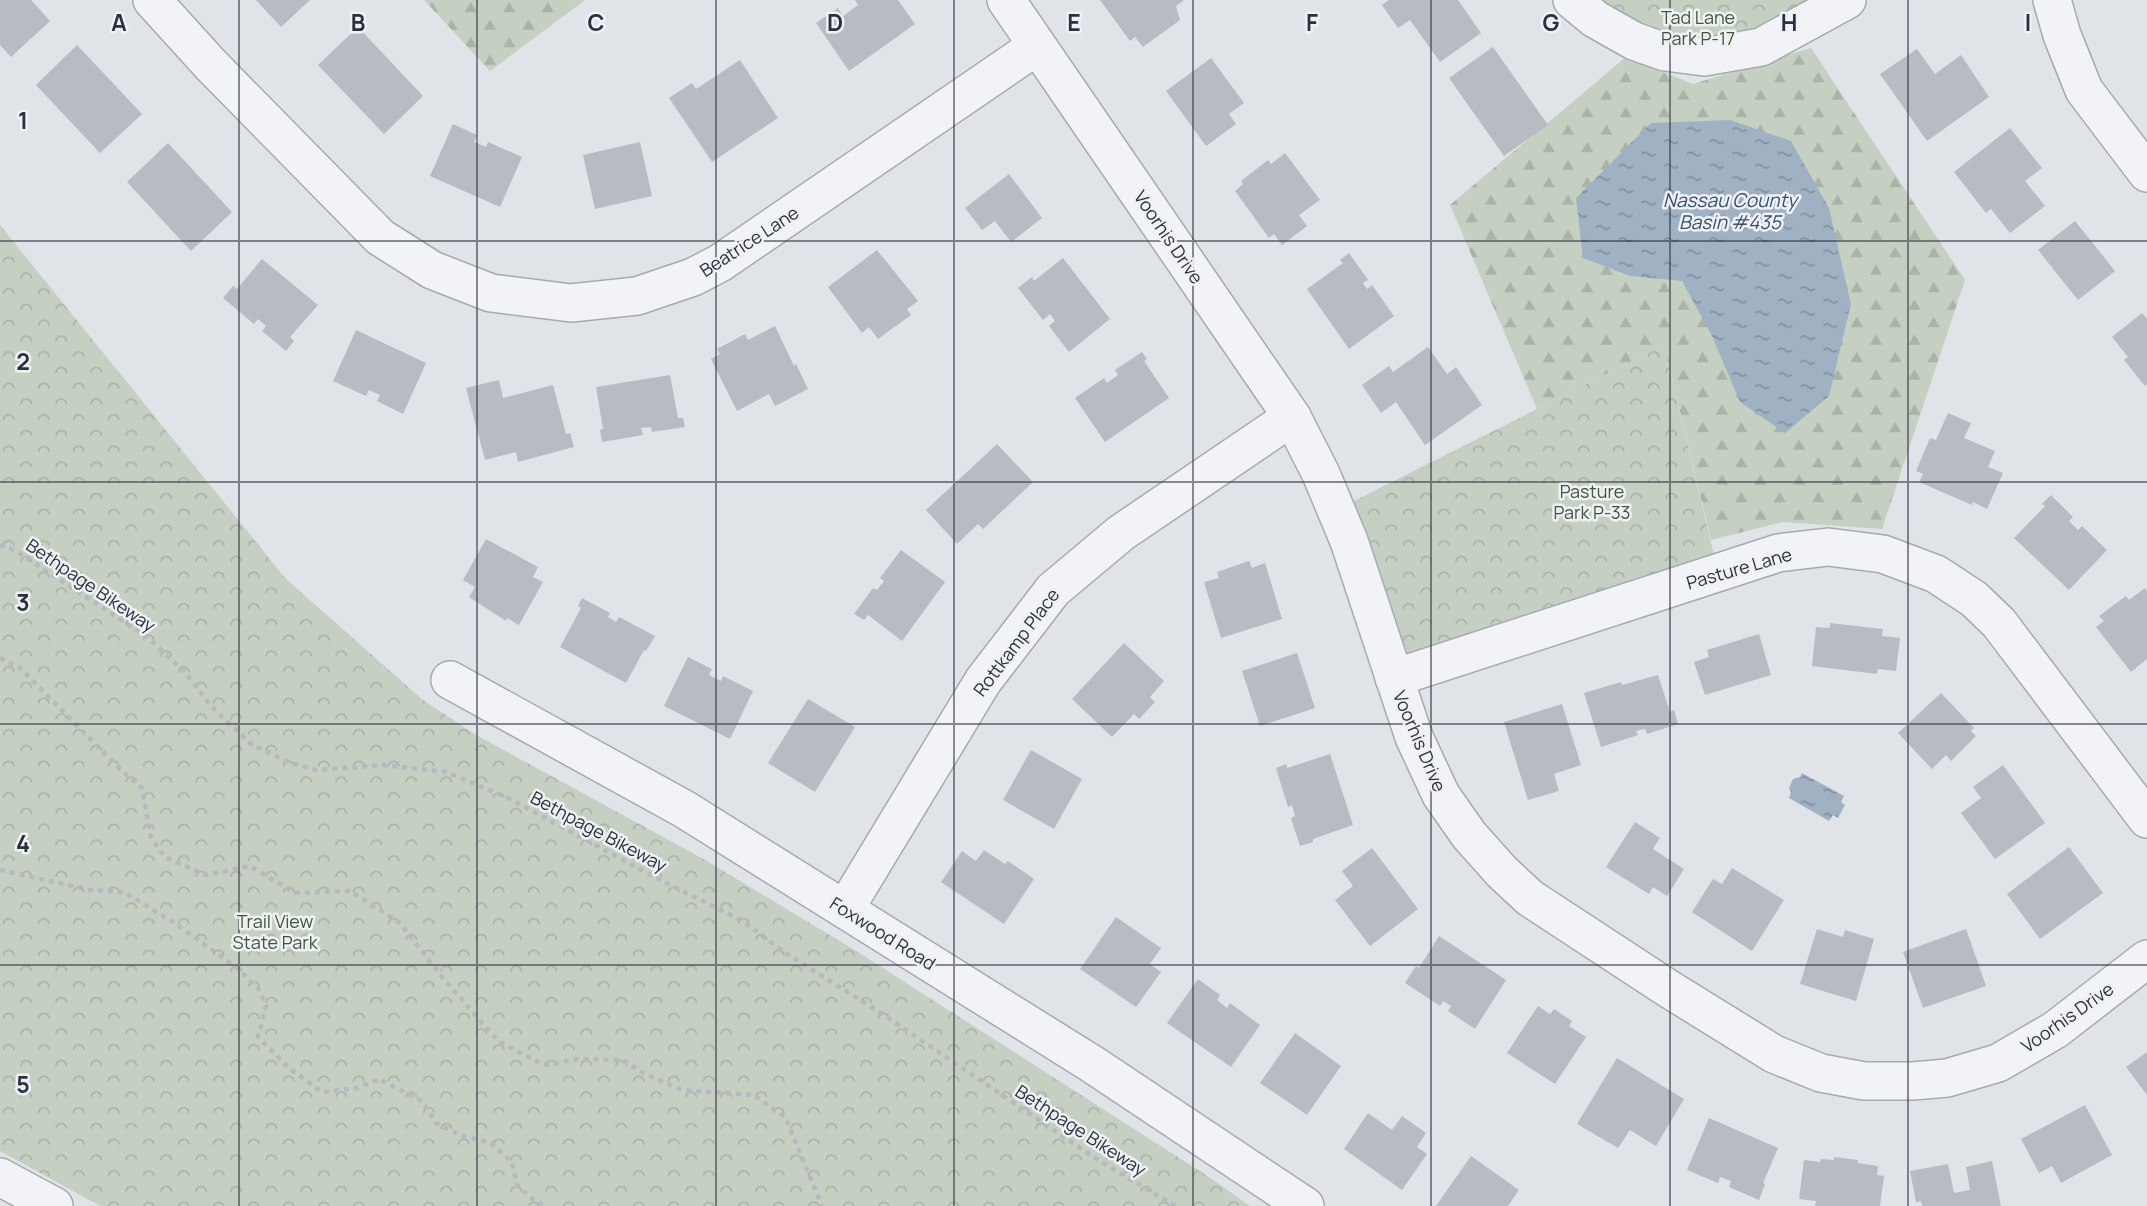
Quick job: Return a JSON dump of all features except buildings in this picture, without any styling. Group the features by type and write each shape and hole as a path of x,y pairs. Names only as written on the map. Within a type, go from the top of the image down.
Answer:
{"street":[{"name":"Beatrice Lane","path":"152,0 211,65 380,237 432,270 491,293 571,303 637,296 693,278 720,263 1037,46"},
{"name":"Voorhis Drive","path":"1006,0 1292,417 1321,474 1349,541 1414,737 1441,795 1469,835 1530,898 1774,1054 1821,1073 1864,1081 1947,1078 1998,1063 2055,1030 2147,959"},
{"path":"1572,0 1595,19 1634,41 1665,52 1704,57 1760,47 1847,0"},
{"path":"2052,0 2062,35 2084,90 2145,167"},
{"name":"Rottkamp Place","path":"845,909 983,681 1053,590 1121,533 1292,417"},
{"name":"Pasture Lane","path":"1394,678 1778,553 1828,547 1882,554 1936,574 1974,599 1999,623 2147,819"},
{"name":"Foxwood Road","path":"450,680 684,809 1092,1064 1305,1206"},
{"path":"0,1177 54,1206"}],"path":[{"name":"Bethpage Bikeway","path":"0,545 16,551 147,637 186,673 211,706 251,744 291,763 317,770 384,765 446,772 508,798 741,920 787,954 881,1013 1095,1158 1175,1206"},
{"path":"0,658 20,668 142,788 151,838 165,857 206,875 250,866 295,893 350,891 400,923 443,978 499,1042 544,1065 578,1059 623,1060 643,1073 682,1090 754,1095 785,1117 821,1206"},
{"path":"0,870 90,890 124,892 176,924 240,970 259,990 266,1006 258,1037 290,1069 322,1092 358,1088 379,1079 422,1101 436,1123 460,1135 491,1143 512,1162 517,1185 545,1206"}],"green space":[{"path":"424,0 585,0 490,71"},
{"name":"Tad Lane Park P-17","path":"1572,0 1847,0 1704,57"},
{"path":"1811,48 1965,280 1882,529 1782,522 1711,540 1664,345 1537,409 1450,205 1626,57 1693,84"},
{"name":"Trail View State Park","path":"0,225 286,579 423,700 476,735 700,857 858,952 1250,1206 100,1206 0,1151"},
{"name":"Pasture Park P-33","path":"1664,345 1718,572 1394,678 1336,510"}],"water":[{"name":"Nassau County Basin #435","path":"1730,120 1791,141 1829,208 1851,304 1829,396 1785,433 1740,402 1712,336 1682,281 1630,276 1583,258 1576,198 1651,123"},
{"path":"1802,773 1844,796 1841,802 1845,805 1838,818 1833,815 1829,821 1789,798 1793,779 1800,777"}]}
